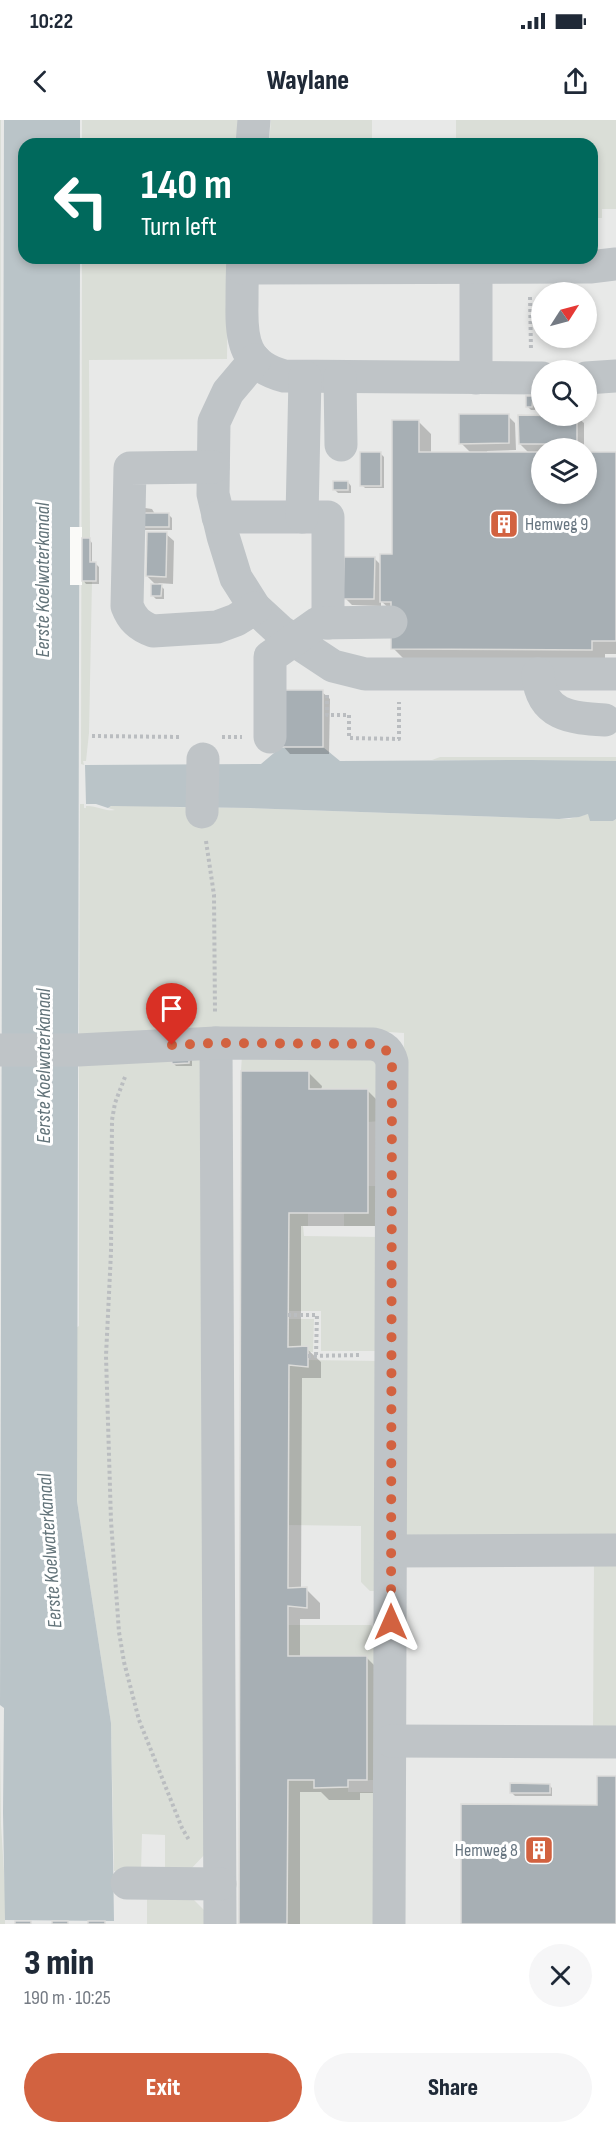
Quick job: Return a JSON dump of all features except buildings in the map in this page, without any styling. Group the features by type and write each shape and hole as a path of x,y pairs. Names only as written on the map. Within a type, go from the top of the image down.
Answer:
{"lane":[{"path":"252,138 254,120"},
{"path":"243,264 242,327 248,351 255,360 273,374 305,377 531,378"},
{"path":"301,264 476,267 590,267 616,264"},
{"path":"476,267 476,378"},
{"path":"255,360 228,392 214,422 213,494 236,578 255,608 279,631 333,666 365,674 616,674"},
{"path":"597,377 616,376"},
{"path":"302,517 305,377"},
{"path":"340,377 340,445"},
{"path":"213,467 130,468 127,606 135,622 153,631 217,627 236,620 255,608"},
{"path":"218,517 328,517 328,623"},
{"path":"270,737 270,657 318,623 392,622"},
{"path":"538,674 538,683 546,701 562,714 577,719 605,720"},
{"path":"202,812 203,759"},
{"path":"216,1043 219,1924"},
{"path":"1,1050 78,1050 216,1043 373,1044 381,1046 390,1055 392,1062 392,1355 389,1924"},
{"path":"391,1551 616,1550"},
{"path":"391,1741 616,1742"},
{"path":"127,1883 220,1884"}],"path":[{"path":"529,267 535,360"},
{"path":"333,666 328,677 327,715 349,715 349,738 399,739 400,674"},
{"path":"202,812 214,895 216,1043"},
{"path":"150,1046 126,1074 115,1103 112,1120 111,1252 106,1356 111,1521 119,1632 130,1691 149,1748 182,1828 191,1844"},
{"path":"288,1315 317,1315 316,1356"},
{"path":"308,1356 392,1355"}],"shaded area":[{"path":"0,120 616,120 616,1924 0,1924"},
{"path":"0,120 1,120 0,636"},
{"path":"82,120 238,120 236,138 82,138"},
{"path":"271,120 372,120 372,138 270,138"},
{"path":"456,120 616,120 616,209 602,209 602,218 598,218 598,138 456,138"},
{"path":"82,264 228,264 227,359 89,360 90,538 82,538 82,580 92,581 89,733 86,761 83,761 84,765 81,764"},
{"path":"440,757 616,757 616,761 432,760"},
{"path":"80,804 84,804 84,808 90,806 112,810 115,810 108,808 147,805 559,819 590,814 590,821 616,819 616,1537 403,1538 404,1033 373,1031 79,1041"},
{"path":"203,1054 206,1853 188,1872 165,1871 165,1835 142,1834 141,1872 114,1871 111,1723 77,1501 79,1057"},
{"path":"242,1055 377,1060 380,1121 368,1122 368,1089 309,1089 308,1071 241,1071"},
{"path":"368,1186 380,1186 380,1226 344,1226 344,1213 368,1213"},
{"path":"289,1213 308,1213 308,1226 303,1226 304,1236 380,1237 379,1351 321,1351 321,1311 289,1311"},
{"path":"288,1319 314,1319 313,1352 308,1352 308,1346 288,1347"},
{"path":"308,1360 379,1361 379,1591 370,1591 361,1582 361,1526 288,1525 289,1365 308,1367"},
{"path":"594,1561 616,1561 616,1728 593,1728"},
{"path":"288,1625 371,1625 377,1636 376,1780 367,1780 367,1656 288,1656"},
{"path":"0,1732 1,1825 5,1924 0,1924"},
{"path":"288,1780 314,1780 348,1787 348,1792 374,1792 379,1924 287,1924"},
{"path":"147,1894 188,1894 208,1914 208,1924 147,1924"}],"water":[{"name":"Eerste Koelwaterkanaal","path":"4,120 80,120 80,138 18,138 18,264 80,264 77,1501 111,1723 114,1921 5,1920 4,1708 0,1705"},
{"path":"281,747 323,747 340,761 616,761 616,819 590,821 588,814 559,819 250,808 111,806 108,808 86,804 85,765 261,764"}],"pier":[{"path":"70,527 82,527 82,585 70,585"}],"place":[{"name":"Hemweg 9","path":"504,524"},
{"name":"Hemweg 8","path":"539,1850"}],"route":[{"path":"172,1045 373,1044 381,1046 390,1055 392,1062 391,1622"}]}
